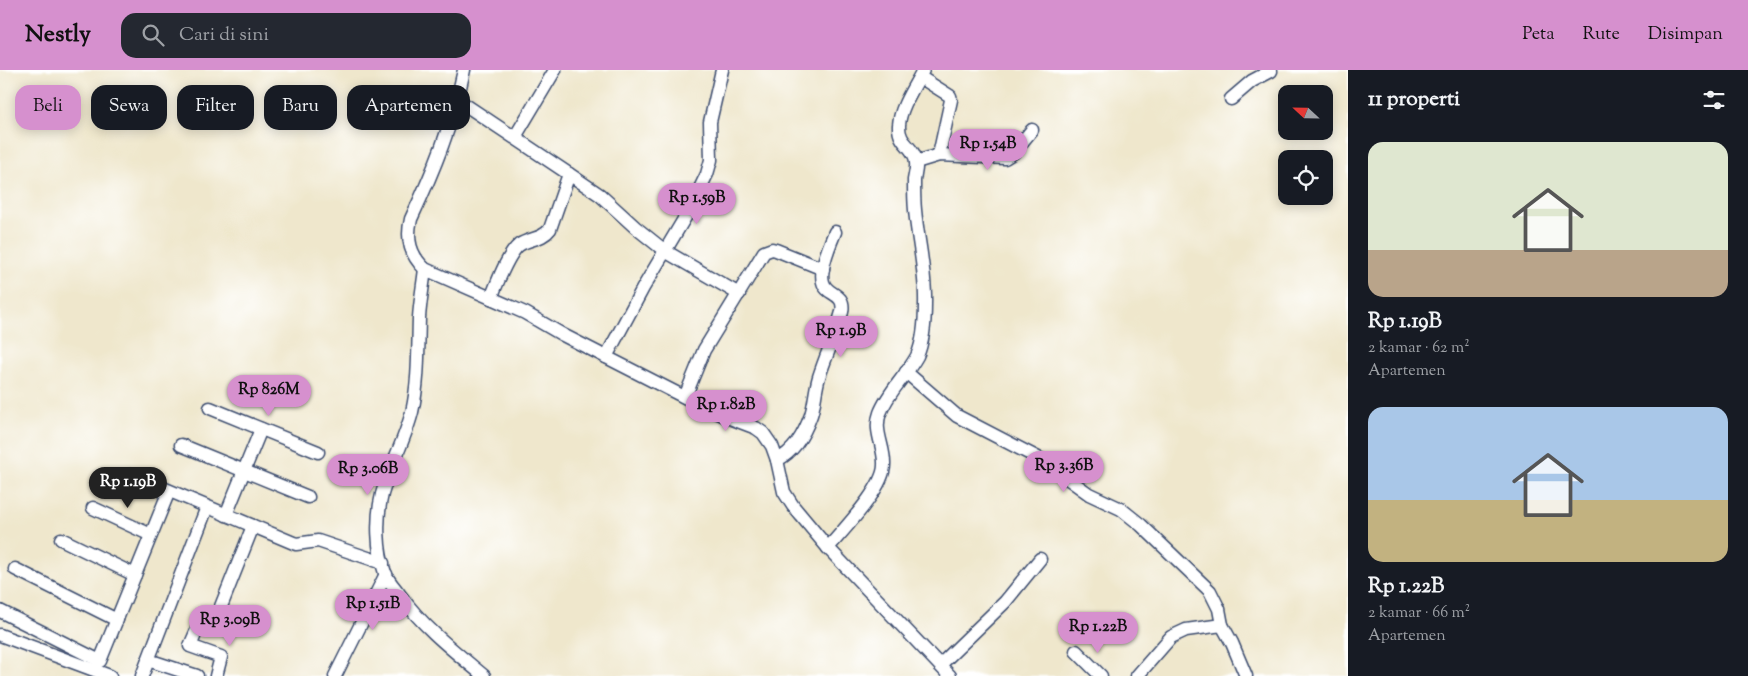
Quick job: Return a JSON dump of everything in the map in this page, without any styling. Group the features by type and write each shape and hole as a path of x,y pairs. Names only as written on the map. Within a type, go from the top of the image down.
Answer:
{"street":[{"path":"461,85 464,70"},
{"path":"515,137 555,70"},
{"path":"606,357 643,288 690,208 707,174 711,160 710,122 722,70"},
{"path":"1231,99 1252,80 1271,70"},
{"path":"828,548 877,487 882,477 885,463 878,429 880,415 916,357 922,342 925,304 924,272 915,210 916,162 914,155 900,136 899,124 907,101 921,73 950,96 951,100 939,155"},
{"path":"470,108 600,195 634,227 665,251 738,294"},
{"path":"448,130 439,156 408,229 409,244 417,262 425,270 525,313 606,357 727,417 756,428 768,439 777,460 788,499 828,548 950,676"},
{"path":"916,162 939,155 1006,158 1013,153 1032,130"},
{"path":"491,298 515,250 525,242 544,235 550,229 569,174"},
{"path":"777,460 786,456 806,427 811,414 818,381 844,305 840,299 827,289 823,282 823,269 835,232"},
{"path":"685,396 704,350 764,252 776,250 823,269"},
{"path":"425,270 419,316 418,381 415,400 382,496 379,516 380,542 384,569 416,616 437,637 484,676"},
{"path":"906,372 957,416 1042,460 1089,494 1121,509 1141,525 1210,592 1219,609 1222,625 1246,676"},
{"path":"210,408 318,452"},
{"path":"226,515 261,429"},
{"path":"181,446 308,497"},
{"path":"132,475 296,544 318,541 384,569"},
{"path":"0,611 100,660 169,491"},
{"path":"142,676 207,507"},
{"path":"93,508 151,535"},
{"path":"216,619 253,526"},
{"path":"61,539 135,575"},
{"path":"940,665 1004,602 1040,559"},
{"path":"335,676 384,569"},
{"path":"15,570 117,620"},
{"path":"200,623 190,646 221,657 216,676"},
{"path":"1137,676 1171,637 1186,630 1222,625"},
{"path":"0,636 110,676"},
{"path":"1076,651 1102,676"},
{"path":"148,660 196,676"}]}
